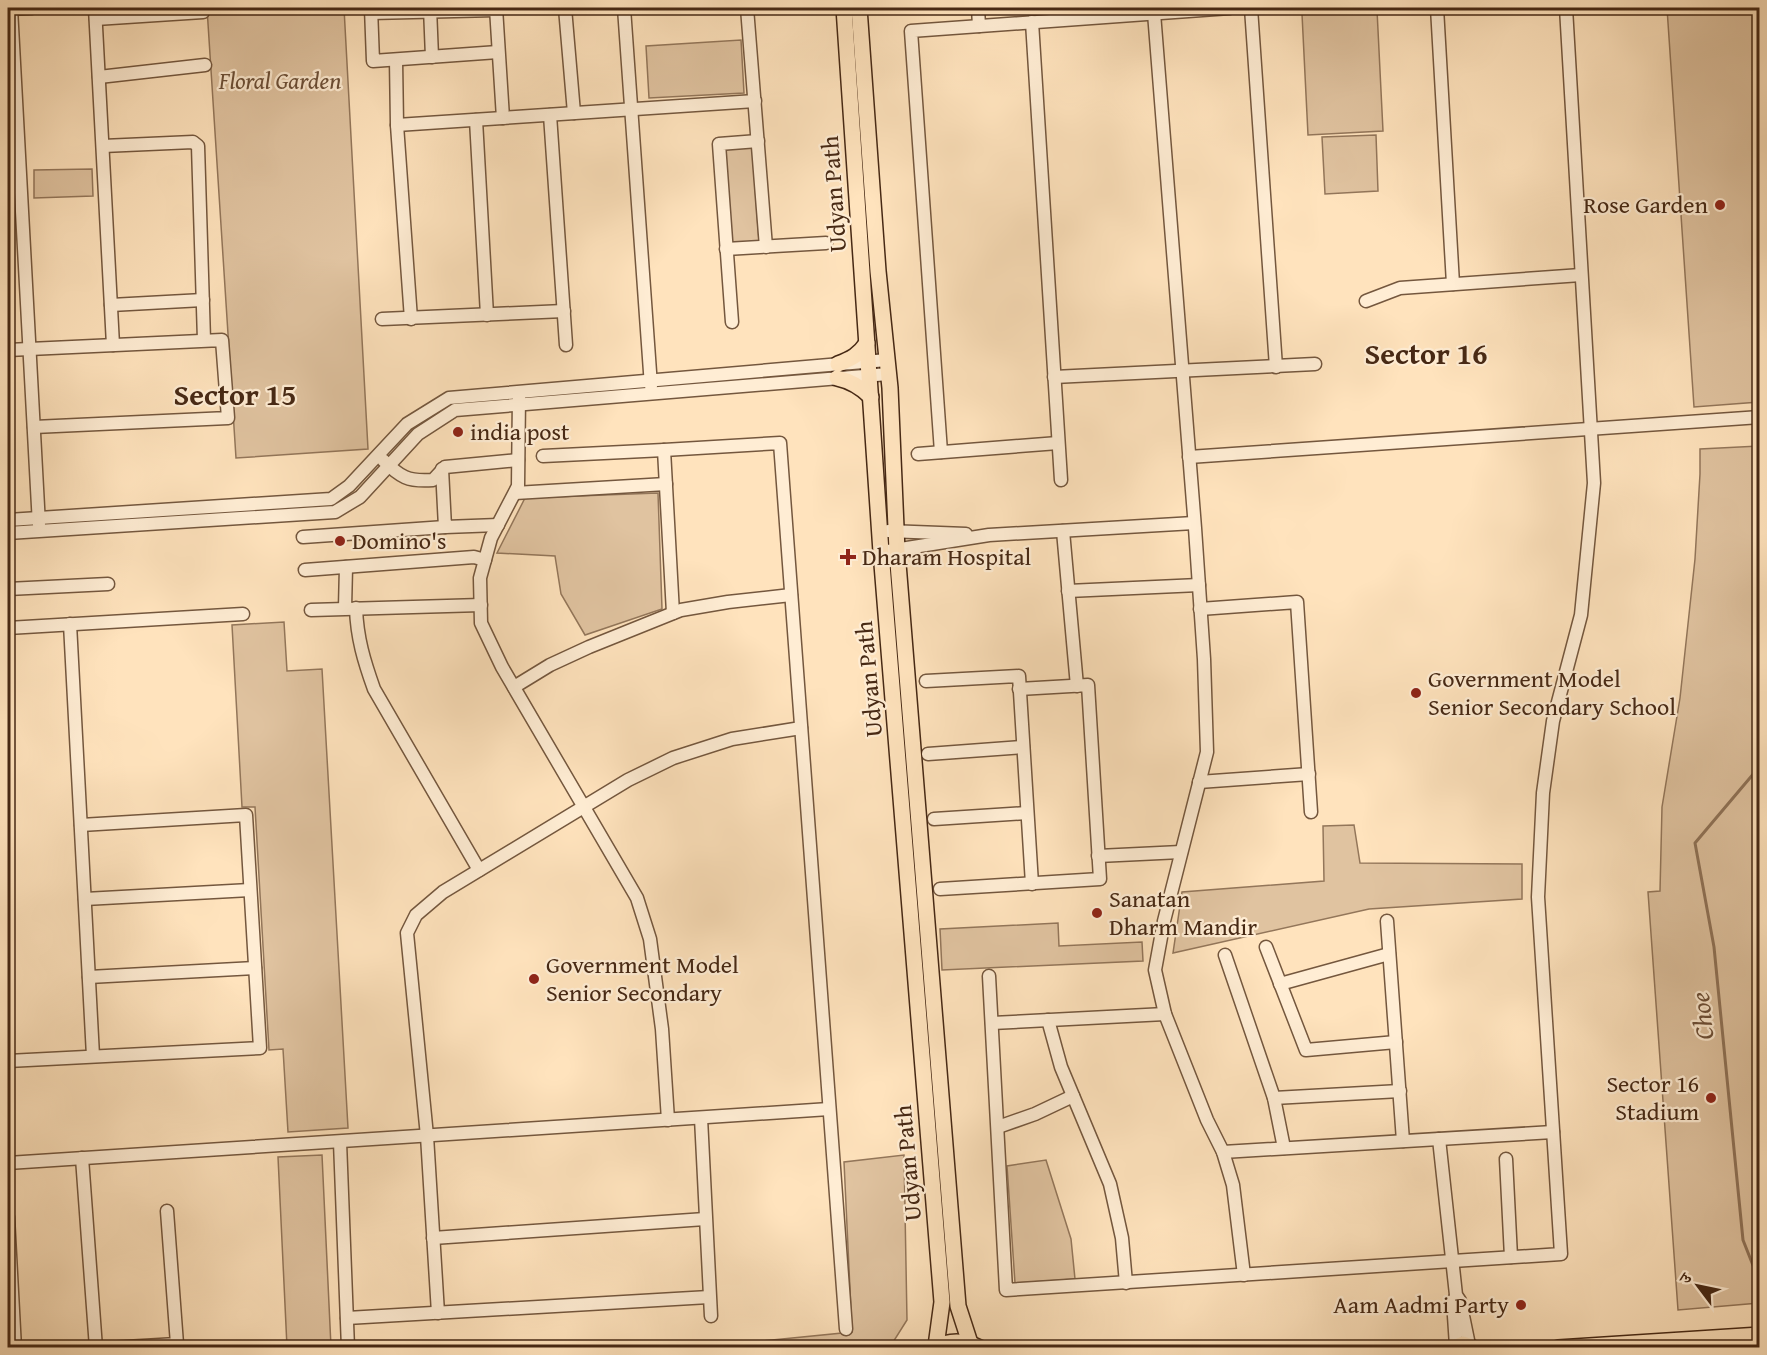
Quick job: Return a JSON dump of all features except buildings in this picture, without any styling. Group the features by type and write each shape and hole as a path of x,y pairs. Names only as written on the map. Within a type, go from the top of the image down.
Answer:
{"main road":[{"name":"Udyan Path","path":"844,8 881,552 942,1302 935,1347"},
{"name":"Udyan Path","path":"859,8 877,260 888,367 897,551 957,1296 958,1306 975,1345"},
{"path":"867,343 861,352 838,371 871,397"},
{"path":"1558,1347 1752,1336"},
{"path":"935,1347 953,1341 975,1345"}],"street":[{"path":"32,8 10,8 40,531"},
{"path":"566,8 574,113"},
{"path":"624,8 651,393"},
{"path":"747,8 766,247"},
{"path":"978,8 979,26"},
{"path":"941,452 911,31 1230,8"},
{"path":"1251,8 1276,367"},
{"path":"1437,8 1453,284"},
{"path":"989,976 1006,1290 1561,1254 1538,897 1543,793 1553,720 1581,615 1594,483 1566,8"},
{"path":"498,52 373,61 371,10 496,9 503,118"},
{"path":"430,10 432,57"},
{"path":"113,345 95,13 203,12"},
{"path":"1154,13 1190,457 1204,659 1207,752 1164,921 1155,970 1165,1014 1207,1120 1223,1152 1233,1185 1244,1275"},
{"path":"1032,22 1061,480"},
{"path":"396,60 411,319"},
{"path":"99,77 205,65"},
{"path":"398,125 754,101"},
{"path":"550,115 566,345"},
{"path":"476,120 487,315"},
{"path":"732,322 718,144 758,141"},
{"path":"103,146 193,142 198,146 204,340"},
{"path":"726,249 826,243"},
{"path":"1366,301 1400,288 1581,275"},
{"path":"111,305 203,300"},
{"path":"382,319 564,311"},
{"path":"8,350 222,340 228,418 34,427"},
{"path":"1054,377 1315,364"},
{"path":"8,533 335,512 360,496 418,434 455,410 519,398 650,380 888,367"},
{"path":"8,520 331,499 349,486 407,424 449,398 651,393 838,371"},
{"path":"519,398 518,486 491,538 480,578 481,623 502,667 637,898 650,939 662,1029 668,1120"},
{"path":"1190,457 1760,417"},
{"path":"543,456 780,443 846,1329"},
{"path":"918,454 1058,443"},
{"path":"664,450 673,614"},
{"path":"378,455 399,475 411,480 433,480 445,467 518,460"},
{"path":"442,469 446,527"},
{"path":"515,493 666,484"},
{"path":"880,532 896,530 988,535 1194,523"},
{"path":"303,537 498,525"},
{"path":"1063,531 1077,686"},
{"path":"881,552 988,535"},
{"path":"305,570 474,557 485,560"},
{"path":"346,567 351,608 374,689 479,870"},
{"path":"8,589 108,584"},
{"path":"1068,591 1198,585"},
{"path":"514,687 550,665 589,647 681,610 791,595"},
{"path":"1200,609 1297,602 1311,812"},
{"path":"311,610 481,605"},
{"path":"8,628 243,614"},
{"path":"70,624 93,1056"},
{"path":"926,681 1019,676 1032,884"},
{"path":"940,889 1100,879 1088,685 1019,689"},
{"path":"438,1313 427,1136 407,933 416,915 443,892 628,780 674,758 732,739 801,728"},
{"path":"928,754 1023,747"},
{"path":"1199,782 1309,774"},
{"path":"934,819 1027,813"},
{"path":"8,1061 260,1048 246,815 81,825"},
{"path":"1098,856 1181,852"},
{"path":"85,899 250,890"},
{"path":"1387,921 1403,1141"},
{"path":"1266,947 1306,1050 1396,1042"},
{"path":"1281,984 1389,954"},
{"path":"1225,956 1274,1098 1284,1148"},
{"path":"89,976 255,968"},
{"path":"992,1023 1165,1014"},
{"path":"1048,1020 1061,1067 1110,1184 1122,1238 1126,1283"},
{"path":"1274,1098 1400,1091"},
{"path":"998,1127 1035,1114 1073,1096"},
{"path":"8,1163 829,1109"},
{"path":"701,1118 711,1316"},
{"path":"1223,1152 1553,1132"},
{"path":"1439,1139 1454,1262 1456,1295 1453,1301 1463,1346"},
{"path":"340,1142 348,1347"},
{"path":"82,1158 96,1347"},
{"path":"1506,1159 1511,1257"},
{"path":"108,1347 177,1344 167,1211"},
{"path":"8,1217 15,1347"},
{"path":"433,1238 705,1218"},
{"path":"347,1318 709,1297"}],"green space":[{"name":"Floral Garden","path":"207,8 344,8 368,449 236,458"},
{"name":"Rose Garden","path":"1667,8 1759,8 1759,402 1694,407"},
{"path":"1377,10 1383,131 1308,135 1302,14"},
{"path":"741,40 744,93 649,98 646,46"},
{"path":"1376,135 1378,191 1325,194 1322,137"},
{"path":"752,146 759,241 730,243 723,148"},
{"path":"92,169 93,196 34,198 34,170"},
{"path":"1759,446 1759,1303 1678,1310 1648,892 1660,891 1662,807 1680,698 1695,559 1700,449"},
{"path":"658,493 662,609 585,635 561,594 555,556 497,553 525,498"},
{"path":"284,622 287,671 322,669 348,1128 288,1132 283,1049 269,1050 255,807 242,807 232,625"},
{"path":"1354,825 1360,863 1522,864 1522,899 1369,909 1173,953 1182,892 1324,881 1323,826"},
{"path":"1058,923 1059,946 1142,942 1143,961 942,970 940,929"},
{"path":"322,1155 331,1347 287,1347 278,1157"},
{"path":"904,1155 907,1320 890,1347 721,1348 721,1345 852,1332 844,1162"},
{"path":"1046,1160 1071,1239 1075,1279 1015,1283 1007,1166"}],"waterway":[{"name":"Choe","path":"1760,636 1760,644"},
{"name":"Choe","path":"1760,766 1695,843 1714,947 1743,1240 1760,1283"}],"place":[{"name":"Rose Garden","path":"1720,205"},
{"name":"india post","path":"458,432"},
{"name":"Domino's","path":"340,541"},
{"name":"Dharam Hospital","path":"848,557"},
{"name":"Government Model Senior Secondary School","path":"1416,693"},
{"name":"Sanatan Dharm Mandir","path":"1097,913"},
{"name":"Government Model Senior Secondary","path":"534,979"},
{"name":"Sector 16 Stadium","path":"1711,1098"},
{"name":"Aam Aadmi Party","path":"1521,1305"}],"district":[{"name":"Sector 16","path":"1426,354"},
{"name":"Sector 15","path":"235,395"}]}
